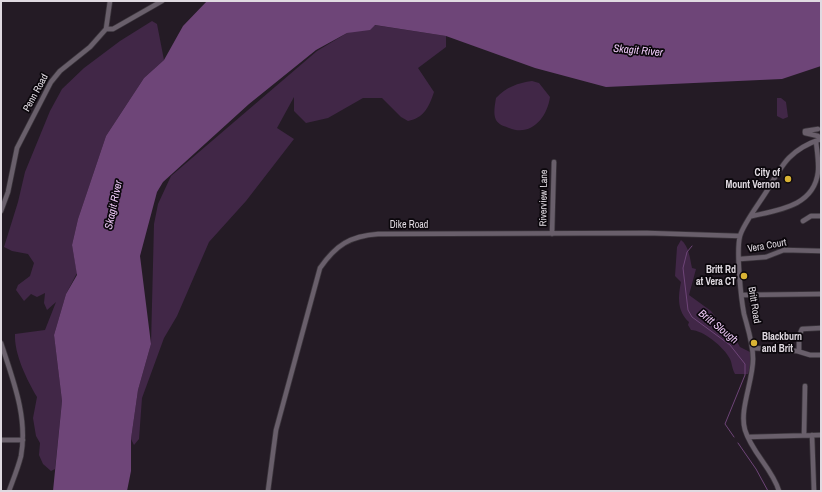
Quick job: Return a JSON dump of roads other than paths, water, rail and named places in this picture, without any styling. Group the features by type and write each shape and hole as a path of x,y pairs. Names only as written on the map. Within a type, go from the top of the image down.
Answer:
{"street":[{"path":"110,1 106,29 114,29 162,1"},
{"name":"Penn Road","path":"1,211 8,192 17,148 51,82 60,71 90,47 106,29"},
{"path":"752,216 791,207 802,201 815,186 818,171 819,140 818,136 805,133 805,131 818,129"},
{"path":"740,236 783,163 794,151 819,140"},
{"name":"Riverview Lane","path":"552,234 554,162"},
{"path":"803,221 811,216 821,216"},
{"name":"Dike Road","path":"268,491 276,430 320,268 331,253 342,244 355,237 365,235 647,233 740,236"},
{"name":"Britt Road","path":"740,236 744,313 753,348 753,371 744,412 745,430 773,476 779,491"},
{"name":"Vera Court","path":"740,259 766,257 784,250 821,251"},
{"path":"742,295 821,294"},
{"path":"799,351 799,336 802,329 821,328"},
{"path":"1,343 17,393 23,422 23,440 20,457 9,491"},
{"path":"753,348 799,351 810,355 821,355"},
{"path":"804,435 805,386"},
{"path":"812,435 814,491"},
{"path":"748,437 821,435"},
{"path":"1,440 23,440"}],"water":[{"name":"Skagit River","path":"207,1 821,1 821,66 782,79 606,87 535,68 446,36 375,25 370,30 347,33 316,50 249,104 163,182 157,192 140,256 151,344 138,390 131,439 131,471 127,491 53,491 62,401 54,335 66,294 77,275 72,245 78,219 106,136 144,78 164,60 183,26"}],"waterway":[{"name":"Britt Slough","path":"692,246 687,252 683,268 688,310 692,317 730,345 745,364 745,375 725,424 734,437"},
{"name":"Britt Slough","path":"738,443 756,469 768,491"}],"place":[{"name":"City of Mount Vernon","path":"788,179"},
{"name":"Britt Rd at Vera CT","path":"744,276"},
{"name":"Blackburn and Brit","path":"754,343"}]}
